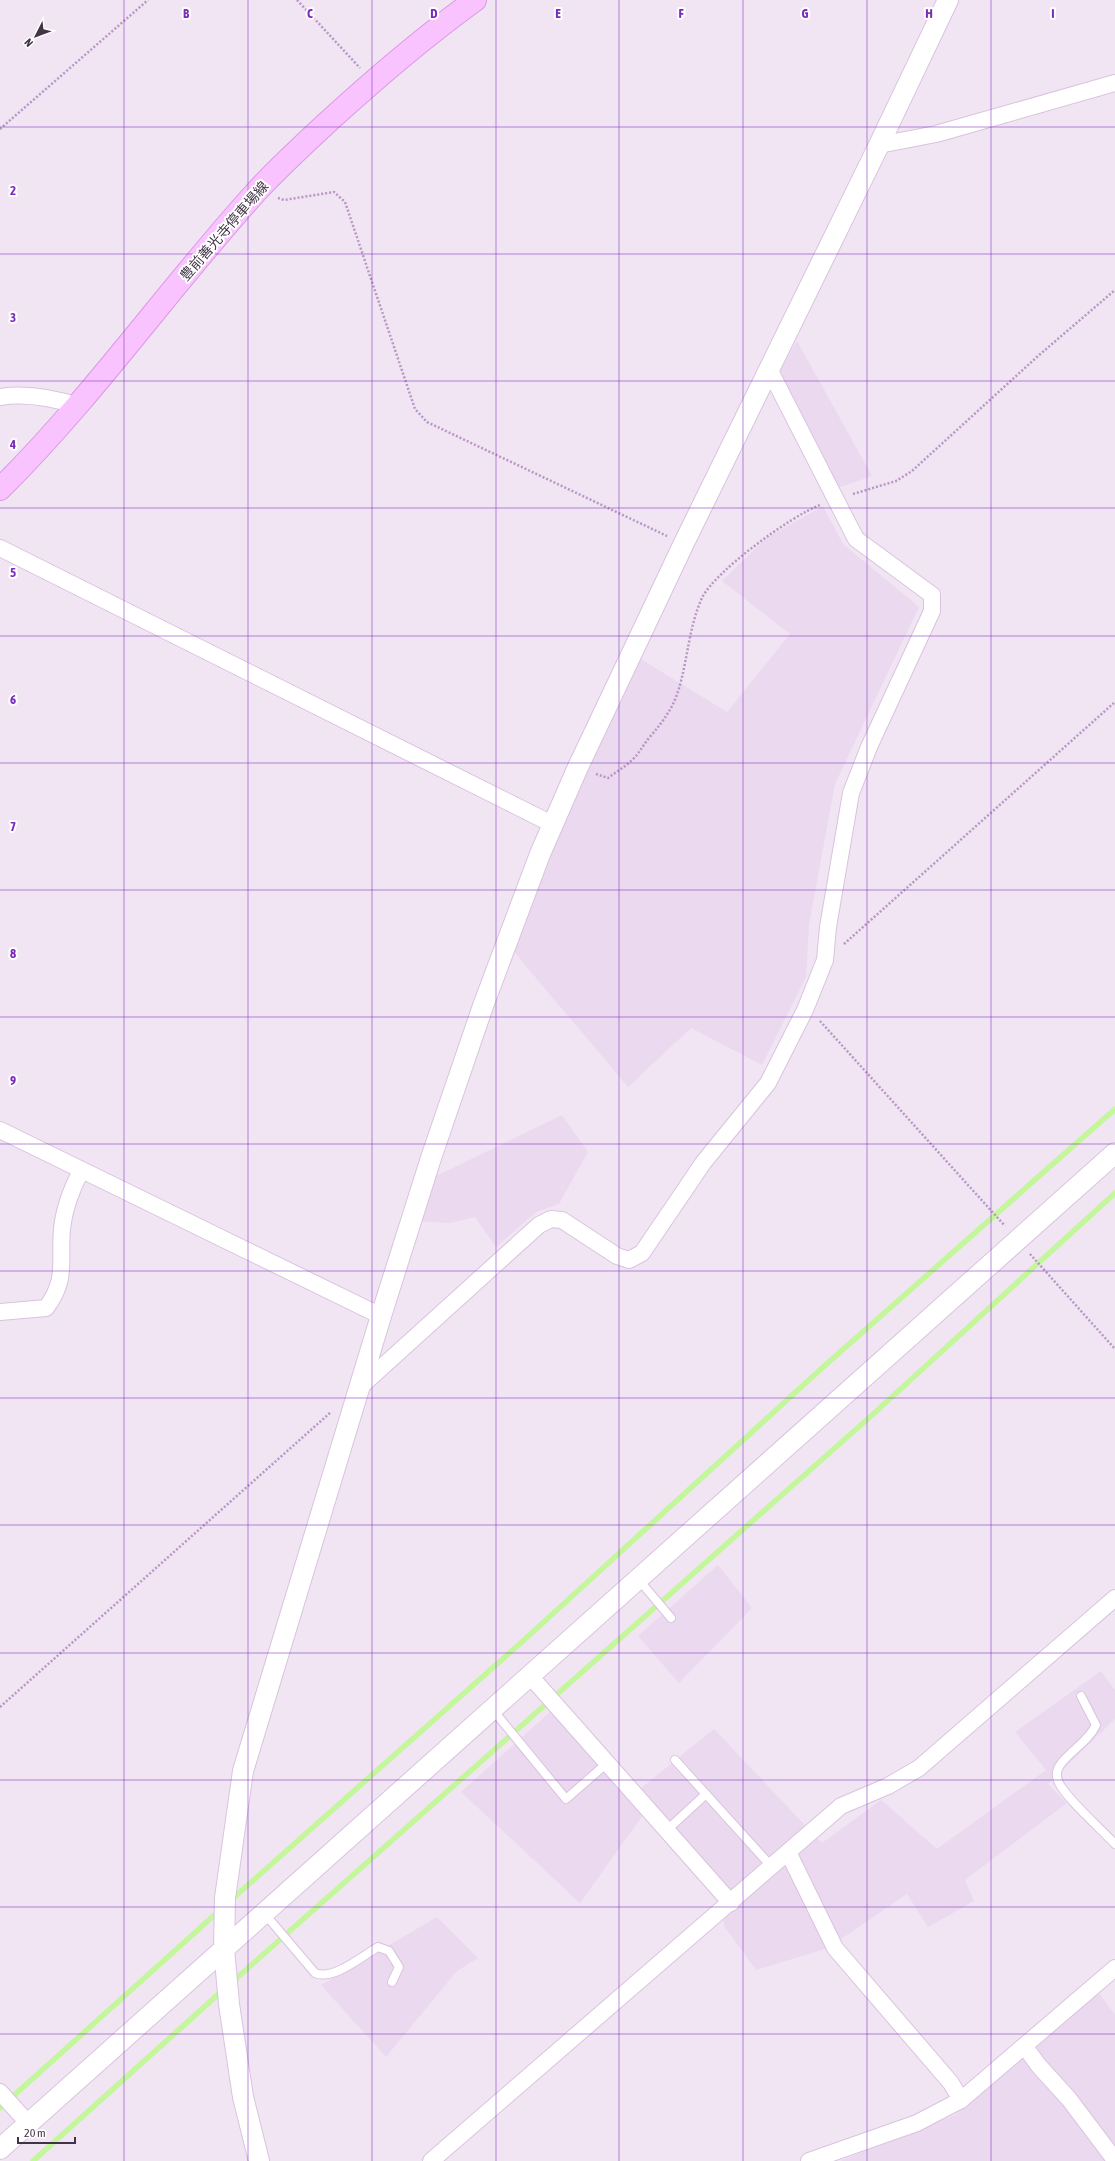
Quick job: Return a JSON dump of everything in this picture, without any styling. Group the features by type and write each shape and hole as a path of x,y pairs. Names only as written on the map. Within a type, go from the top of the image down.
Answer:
{"main road":[{"name":"豊前善光寺停車場線","path":"0,489 35,454 78,406 172,290 257,191 304,144 372,82 447,20 475,0"}],"street":[{"path":"259,2161 243,2097 227,1987 224,1949 225,1908 243,1771 381,1316 483,1006 540,854 554,825 578,767 684,543 879,145 948,0"},
{"path":"879,145 936,134 1115,83"},
{"path":"360,1387 539,1225 551,1219 562,1220 616,1256 629,1260 642,1253 703,1163 768,1084 805,1010 825,960 828,927 851,793 870,746 932,611 932,595 856,539 834,499 769,369"},
{"path":"0,397 32,396 60,400 78,406"},
{"path":"0,548 554,825"},
{"path":"0,1130 81,1171 381,1316"},
{"path":"0,2149 531,1677 1115,1153"},
{"path":"0,1312 46,1308 54,1297 62,1275 62,1228 73,1186 81,1171"},
{"path":"431,2161 731,1903 771,1866 841,1806 888,1786 919,1768 1115,1598"},
{"path":"531,1677 606,1764 667,1830 731,1903"},
{"path":"788,1852 835,1948 951,2083 961,2100"},
{"path":"809,2161 917,2123 961,2100 1115,1968"},
{"path":"1025,2046 1039,2066 1068,2098 1115,2160"},
{"path":"1,2093 28,2123"}],"lane":[{"path":"639,1580 670,1616"},
{"path":"1081,1696 1096,1725 1091,1736 1060,1765 1057,1772 1059,1782 1066,1793 1115,1844"},
{"path":"493,1710 566,1799 606,1764"},
{"path":"675,1760 771,1866"},
{"path":"667,1830 706,1794"},
{"path":"264,1913 315,1973 320,1976 332,1975 378,1947 389,1951 399,1967 392,1982"}],"path":[{"path":"0,129 148,0"},
{"path":"297,0 372,82"},
{"path":"257,191 284,200 334,192 345,202 415,408 427,422 684,543"},
{"path":"578,767 608,778 632,760 661,726 674,703 681,681 694,621 702,597 719,577 770,533 804,511 834,499 896,481 912,471 1038,356 1115,290"},
{"path":"825,960 1115,702"},
{"path":"805,1010 818,1019 1002,1223"},
{"path":"1032,1256 1115,1349"},
{"path":"0,1707 336,1408"}],"shaded area":[{"path":"797,341 872,476 829,491 780,370"},
{"path":"823,506 843,544 919,607 835,784 809,925 806,977 762,1065 691,1028 628,1087 509,946 636,656 727,712 790,634 722,581 766,538"},
{"path":"562,1115 588,1152 559,1204 536,1212 496,1247 475,1217 450,1223 416,1221 430,1179"},
{"path":"718,1565 752,1608 679,1683 638,1636"},
{"path":"1101,1671 1115,1690 1115,1719 1048,1784 1067,1803 965,1880 974,1901 928,1927 907,1894 828,1948 756,1970 724,1926 722,1904 643,1815 580,1903 461,1792 551,1711 630,1797 714,1729 822,1843 881,1800 937,1849 1046,1770 1015,1732"},
{"path":"437,1917 478,1958 457,1971 386,2057 321,1985"},
{"path":"1099,1993 1115,2015 1115,2161 840,2161 955,2115"}],"waterway":[{"path":"231,1900 524,1640 822,1368 1115,1109"},
{"path":"231,1983 871,1416 1115,1193"},
{"path":"0,2108 220,1910"},
{"path":"33,2161 223,1990"}]}
